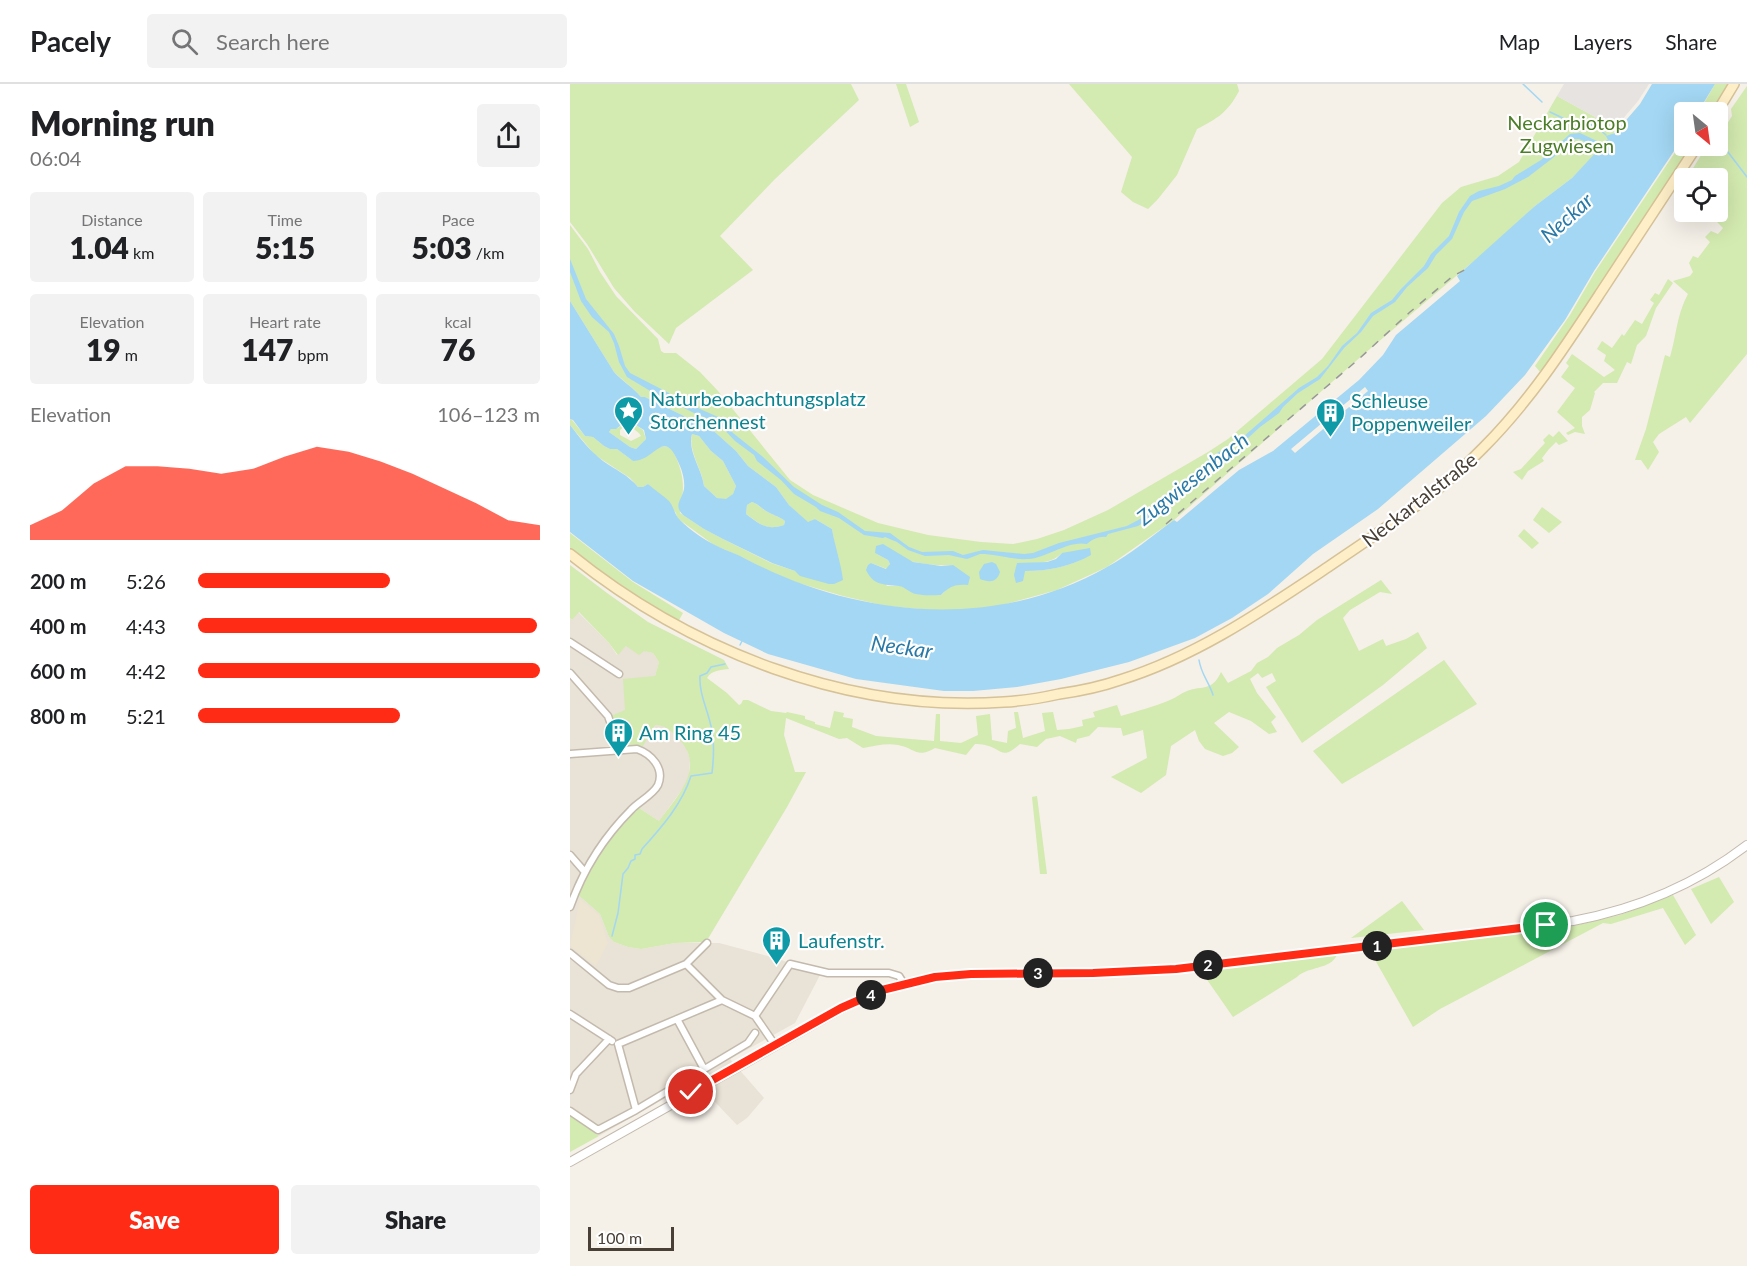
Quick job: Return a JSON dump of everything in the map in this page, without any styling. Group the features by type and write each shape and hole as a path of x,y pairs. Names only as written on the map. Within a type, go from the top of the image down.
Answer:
{"main road":[{"path":"1723,102 1734,84"},
{"name":"Neckartalstraße","path":"570,554 596,575 644,607 740,657 804,678 873,694 934,703 980,703 1015,701 1120,681 1193,651 1288,594 1424,500 1483,448 1555,363 1690,156"}],"street":[{"path":"570,642 619,674"},
{"path":"570,673 608,716 620,750"},
{"path":"570,754 637,749 649,755 658,769 658,784 617,824 599,847 584,871 570,907"},
{"path":"570,1162 775,1045 863,998 904,984 935,977 971,974 1093,973 1176,969 1573,921 1622,910 1660,896 1704,874 1747,845"},
{"path":"570,855 584,871"},
{"path":"570,952 609,985 629,988 686,964 707,943"},
{"path":"686,964 722,1000 755,1016 775,1045"},
{"path":"755,1016 790,964 828,974 890,973 899,976 904,984"},
{"path":"618,1044 722,1000"},
{"path":"570,1014 618,1044 636,1110"},
{"path":"677,1019 704,1069"},
{"path":"570,1111 598,1130 748,1043 755,1033"},
{"path":"570,1090 576,1074 609,1039"}],"shaded area":[{"path":"1564,84 1649,84 1615,128 1557,96"},
{"path":"578,612 609,643 617,655 626,646 653,653 659,662 655,676 626,704 625,710 655,725 667,726 685,745 690,759 689,780 659,821 639,808 602,848 577,894 600,914 609,937 614,942 628,947 641,949 675,943 719,943 779,959 820,975 795,1023 730,1059 764,1098 747,1118 737,1125 695,1081 599,1136 570,1114 570,618 572,620"},
{"path":"580,899 599,915 608,943 596,966 570,946"}],"green space":[{"path":"570,84 851,84 859,100 775,179 720,236 753,270 676,328 669,344 634,311 614,288 587,244 570,222"},
{"path":"896,84 906,84 919,122 910,127"},
{"path":"1069,84 1237,84 1239,91 1221,114 1197,129 1177,175 1148,209 1133,202 1121,192 1132,157"},
{"path":"1715,84 1728,84 1718,102 1705,102"},
{"path":"1747,86 1747,354 1690,423 1686,417 1659,434 1653,442 1659,452 1648,470 1641,460 1635,460 1646,429 1665,355 1670,357 1679,318 1688,294 1673,281 1690,276 1693,272 1689,263 1693,256 1698,258 1710,242 1705,237 1711,231 1718,234 1723,228 1717,222 1728,222 1728,168 1693,168 1701,156 1728,156 1728,122 1732,116 1731,109"},
{"name":"Neckarbiotop Zugwiesen","path":"1557,96 1615,128 1609,140 1572,178 1535,206 1174,520 1107,567 1057,590 999,606 942,611 886,606 795,582 714,545 677,518 676,513 648,484 638,487 630,478 595,455 570,425 570,419 585,436 593,437 610,449 617,449 633,461 660,447 671,448 682,478 680,513 704,529 771,563 795,571 835,547 832,529 815,519 808,523 789,505 776,487 748,466 736,451 706,424 641,397 614,372 570,301 570,225 588,249 616,296 658,339 661,351 676,353 700,372 790,480 813,495 878,523 928,535 1013,544 1037,539 1064,530 1108,510 1228,439 1322,359 1442,203 1461,187 1498,176 1519,162","holes":["875,553 924,564 953,565 957,584 949,587 941,595 917,594 901,586 887,586 871,563 887,569 890,564 888,560","1062,553 1090,555 1059,568 1042,570 1025,571 1017,563 1052,560"]},
{"path":"1674,154 1674,156 1685,156 1678,168 1674,168 1674,173 1541,373 1535,366 1570,315 1595,272"},
{"path":"1668,279 1673,283 1656,308 1646,336 1637,345 1631,364 1627,362 1617,383 1603,383 1594,392 1590,410 1582,417 1585,434 1575,432 1568,435 1566,433 1575,428 1557,412 1575,388 1561,377 1569,366 1566,363 1572,354 1604,377 1615,370 1604,361 1606,355 1597,349 1602,341 1612,348 1635,320 1642,324 1654,303 1650,300 1655,293 1659,295"},
{"path":"624,423 627,424 620,430 620,435 631,441 641,436 630,424 643,430 646,439 636,449 609,432"},
{"path":"1559,431 1568,441 1559,445 1556,442 1542,458 1544,461 1528,471 1522,480 1513,472 1521,469 1545,443 1543,440 1549,434 1553,437"},
{"path":"692,434 699,436 723,461 736,486 733,494 726,500 717,498 704,486 692,447"},
{"path":"752,502 783,519 784,525 768,527 746,514 747,505"},
{"path":"1542,507 1562,522 1549,533 1533,520"},
{"path":"1524,529 1539,543 1532,549 1518,536"},
{"path":"570,533 633,582 683,613 678,622 627,592 570,550"},
{"path":"570,565 648,622 724,660 729,669 714,672 707,678 739,705 743,700 748,700 771,711 805,716 805,719 815,724 830,728 834,711 844,713 843,717 853,719 852,727 876,736 934,741 936,714 940,714 940,741 961,743 978,735 976,716 990,714 992,740 1007,743 1008,731 1016,728 1014,712 1018,712 1023,738 1045,731 1042,713 1053,712 1057,730 1083,726 1082,720 1095,717 1093,712 1117,705 1121,716 1146,709 1187,691 1207,687 1214,683 1221,672 1228,683 1251,671 1257,663 1317,620 1381,580 1392,594 1380,592 1350,610 1343,618 1359,651 1383,639 1386,646 1418,632 1427,648 1383,685 1302,743 1266,687 1276,681 1272,673 1262,678 1258,673 1250,679 1257,693 1276,717 1271,722 1277,732 1269,734 1251,721 1229,712 1214,723 1239,747 1223,756 1205,749 1195,730 1171,746 1166,775 1141,793 1111,777 1147,758 1143,730 1123,736 1121,728 1098,727 1089,736 1077,739 1076,743 1060,736 1046,739 1037,747 1020,744 1005,753 985,745 975,744 966,755 935,748 919,753 894,744 863,748 847,738 839,739 786,718 784,735 795,772 806,772 706,942 675,943 641,949 614,942 609,937 600,914 577,894 604,848 639,808 659,821 681,792 689,771 690,760 678,738 663,726 655,725 643,746 620,744 611,716 625,710 623,679 655,676 659,662 653,653 644,651 639,655 626,646 618,655 579,612 572,620 570,618"},
{"path":"1444,660 1477,704 1342,784 1313,751"},
{"path":"1037,796 1047,874 1040,874 1032,797"},
{"path":"1719,877 1734,902 1711,924 1691,889"},
{"path":"1673,895 1696,935 1685,945 1663,908 1611,924 1603,923 1440,1009 1413,1027 1370,951 1573,926 1620,915"},
{"path":"1402,901 1424,930 1351,938"},
{"path":"1337,955 1334,960 1307,971 1233,1017 1201,971"},
{"path":"570,1114 599,1136 570,1152"}],"water":[{"path":"1652,84 1715,84 1704,102 1674,102 1674,151 1594,271 1565,320 1525,375 1486,416 1378,509 1313,554 1268,594 1232,618 1195,638 1129,662 1017,687 944,691 856,679 768,654 724,633 633,581 570,532 570,425 589,449 603,461 638,487 648,484 667,499 678,518 702,538 789,579 833,594 879,604 926,609 973,608 1019,601 1064,587 1107,567 1174,520 1177,522 1239,470 1273,451 1359,380 1383,355 1396,335 1460,281 1457,276 1535,206 1572,178 1600,148 1579,139 1573,139 1528,177 1505,189 1472,201 1464,212 1452,239 1436,255 1428,268 1407,287 1395,302 1373,316 1320,379 1298,393 1279,413 1248,438 1214,460 1206,472 1168,500 1147,520 1138,526 1096,538 1087,544 1072,545 1028,559 985,554 967,559 949,555 925,556 908,550 885,537 864,535 839,518 820,511 794,494 717,422 652,392 627,377 619,362 609,332 592,317 581,301 570,272 570,259 586,299 614,334 625,366 630,373 718,417 794,487 822,505 838,512 865,531 890,533 909,547 922,552 953,551 963,555 983,550 1033,553 1059,543 1127,526 1142,518 1166,495 1186,482 1211,457 1243,437 1299,388 1317,377 1342,346 1357,333 1371,313 1392,300 1424,266 1431,254 1449,236 1459,212 1470,196 1512,180 1541,160 1570,134 1580,133 1601,143 1608,140 1606,136 1615,133 1640,104","holes":["1365,387 1368,391 1295,453 1291,449"]},
{"path":"570,301 614,372 641,397 706,424 736,451 748,466 776,487 789,505 808,522 815,519 832,529 843,580 829,584 800,576 795,571 772,563 704,529 680,511 679,502 684,489 684,480 680,466 669,448 664,446 648,456 633,461 617,449 610,449 593,437 585,436 570,419","holes":["624,423 634,424 644,430 646,439 636,449 609,432","692,434 699,436 723,461 736,486 733,494 726,499 717,498 704,486 691,447","752,502 756,504 785,521 784,525 768,527 759,523 746,514 747,505"]},
{"path":"883,544 913,562 941,566 953,565 970,577 968,585 953,586 941,595 926,595 876,582 866,570 871,563 886,569 890,564 888,560 875,553 876,546"},
{"path":"1090,548 1091,555 1075,563 1051,569 1025,571 1023,581 1016,583 1014,575 1017,563 1047,562 1056,559 1062,553"},
{"path":"992,562 996,564 1000,572 997,578 990,581 980,579 979,572 984,564"}],"waterway":[{"path":"1523,84 1542,102"},
{"path":"1550,112 1569,121 1586,122 1606,135"},
{"path":"1728,152 1747,177"},
{"path":"740,645 742,641"},
{"path":"1199,660 1201,670 1213,695"},
{"path":"612,936 618,913 623,874 631,861 635,859 635,855 640,854 671,815 691,776 712,773 713,734 700,676 707,673 711,667 725,664"}],"railway":[{"path":"1166,524 1360,358 1410,312 1453,276 1468,268"}],"place":[{"name":"Naturbeobachtungsplatz Storchennest","path":"629,436"},
{"name":"Schleuse Poppenweiler","path":"1330,438"},
{"name":"Am Ring 45","path":"618,758"},
{"name":"Laufenstr.","path":"777,966"}],"route":[{"path":"691,1092 841,1008 882,990 935,977 971,974 1093,973 1176,969 1546,925"}],"water label":[{"name":"Neckar","path":"1566,217"},
{"name":"Zugwiesenbach","path":"1192,478"},
{"name":"Neckar","path":"902,646"}]}
